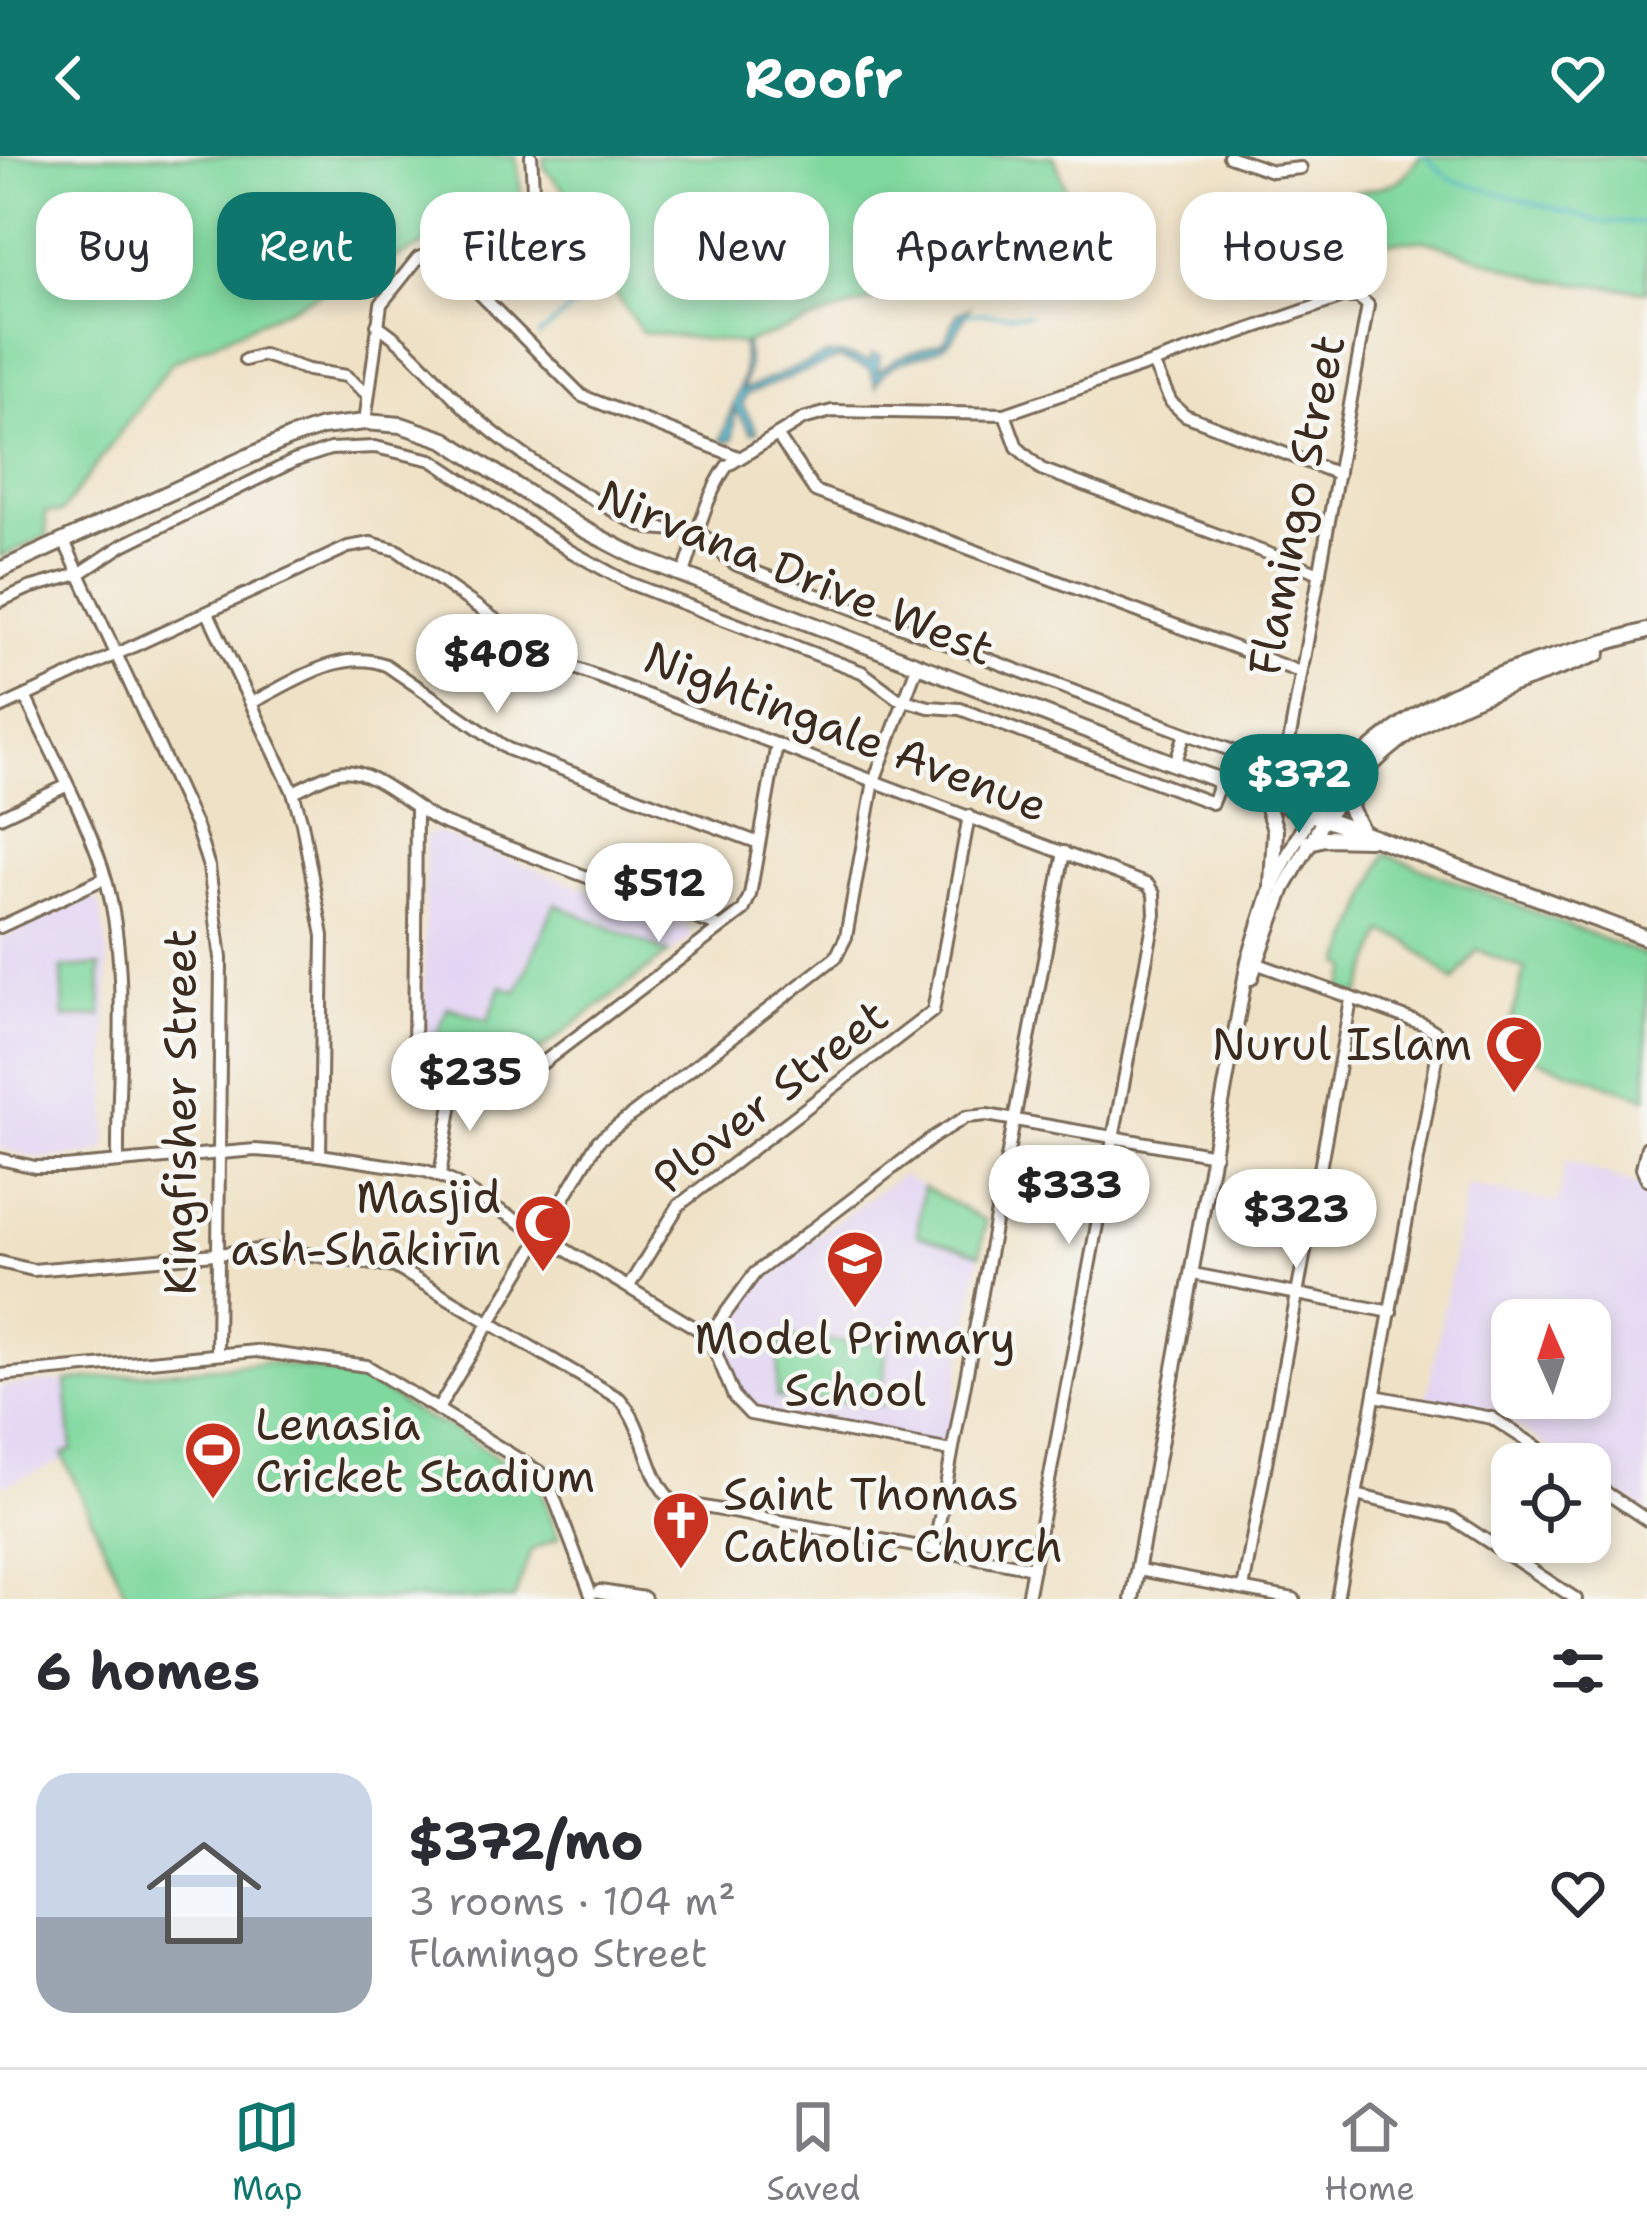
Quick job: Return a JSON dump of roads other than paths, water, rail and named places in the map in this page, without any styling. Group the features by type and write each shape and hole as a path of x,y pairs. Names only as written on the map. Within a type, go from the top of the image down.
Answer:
{"main road":[{"name":"Nirvana Drive West","path":"0,570 289,438 364,422 401,425 445,440 602,540 683,576 1647,938"},
{"path":"1317,816 1395,743 1452,709 1647,632"},
{"path":"1317,816 1331,787 1377,740 1442,698 1501,673 1647,632"},
{"path":"1355,780 1349,795 1351,815 1370,836"},
{"path":"1226,782 1309,796 1331,787"},
{"path":"1264,796 1274,830 1272,886"},
{"path":"1310,842 1370,836"}],"street":[{"path":"531,156 534,192"},
{"path":"1228,156 1272,171 1301,168"},
{"path":"364,422 377,325 389,291 420,257"},
{"name":"Flamingo Street","path":"1153,363 1343,296 1364,301 1369,317 1287,753 1279,765 1185,734"},
{"path":"486,300 590,401 738,457"},
{"path":"377,325 526,458 634,522 698,533 715,541 736,565 1185,734 1174,764"},
{"path":"244,360 263,355 346,376 367,394"},
{"path":"683,576 719,479 738,457 812,415 832,411 1006,414 1153,363 1171,402 1185,415 1339,474"},
{"path":"1006,414 1017,447 1041,469 1320,573"},
{"path":"776,435 815,491 1300,672"},
{"path":"0,601 29,587 79,574 123,544 294,461 352,447 400,450 448,470 552,540 629,583 862,672 886,693 960,709 1212,803 1226,782"},
{"name":"Kingfisher Street","path":"64,542 201,839 208,866 221,958 217,1354"},
{"name":"Nightingale Avenue","path":"0,708 348,547 383,545 397,550 551,659 1136,879 1154,894 1155,914 1113,1136"},
{"path":"208,613 293,792 323,936 320,1154"},
{"path":"251,703 338,662 373,660 508,749 759,843"},
{"path":"438,1408 604,1134 836,957 846,937 874,781 918,664"},
{"path":"26,696 105,878 115,923 118,1162"},
{"path":"416,810 413,1053 422,1073 455,1085 496,1088 515,1082 746,907 777,744"},
{"path":"293,792 334,773 354,771 375,779 416,810 721,927"},
{"path":"0,817 66,786"},
{"name":"Plover Street","path":"629,1286 679,1204 933,1010 969,816"},
{"path":"1253,962 1310,842 1317,816"},
{"path":"1132,1599 1246,990 1272,886 1317,816"},
{"path":"934,1550 1064,852"},
{"path":"0,927 105,878"},
{"path":"1253,962 1423,1024 1436,1032 1439,1048 1336,1599"},
{"path":"1243,1589 1352,1000"},
{"path":"440,1175 455,1085"},
{"path":"709,1336 754,1273 935,1136 973,1115 1014,1117 1215,1155"},
{"path":"1027,1599 1113,1136"},
{"path":"1647,1148 1642,1168 1647,1179"},
{"path":"0,1159 44,1167 255,1150 320,1154 440,1175 709,1336 734,1397 750,1414 952,1451"},
{"path":"0,1262 33,1270 283,1250 395,1267 620,1399 633,1414 659,1483 672,1501 1033,1568"},
{"path":"1193,1274 1391,1312"},
{"path":"0,1375 266,1351 361,1364 546,1476 584,1576 599,1596 644,1599"},
{"path":"1375,1396 1492,1418 1531,1443"},
{"path":"1356,1496 1452,1517 1576,1599"},
{"path":"1611,1496 1647,1520"},
{"path":"1138,1570 1294,1599"}],"water":[{"path":"969,308 949,342 888,369 876,387 870,369 839,358 747,394 742,404 757,431 752,433 735,409 733,439 721,440 744,375 743,344 748,367 743,390 827,355 871,362 872,354 880,356 877,372 897,358 945,341 958,313"}],"waterway":[{"path":"1424,156 1451,180 1602,222 1647,223"},
{"path":"538,336 587,300"},
{"path":"964,313 1029,315"}],"place":[{"name":"Nurul Islam","path":"1514,1095"},
{"name":"Masjid ash-Shākirīn","path":"543,1274"},
{"name":"Model Primary School","path":"855,1310"},
{"name":"Lenasia Cricket Stadium","path":"213,1501"},
{"name":"Saint Thomas Catholic Church","path":"681,1571"}]}
